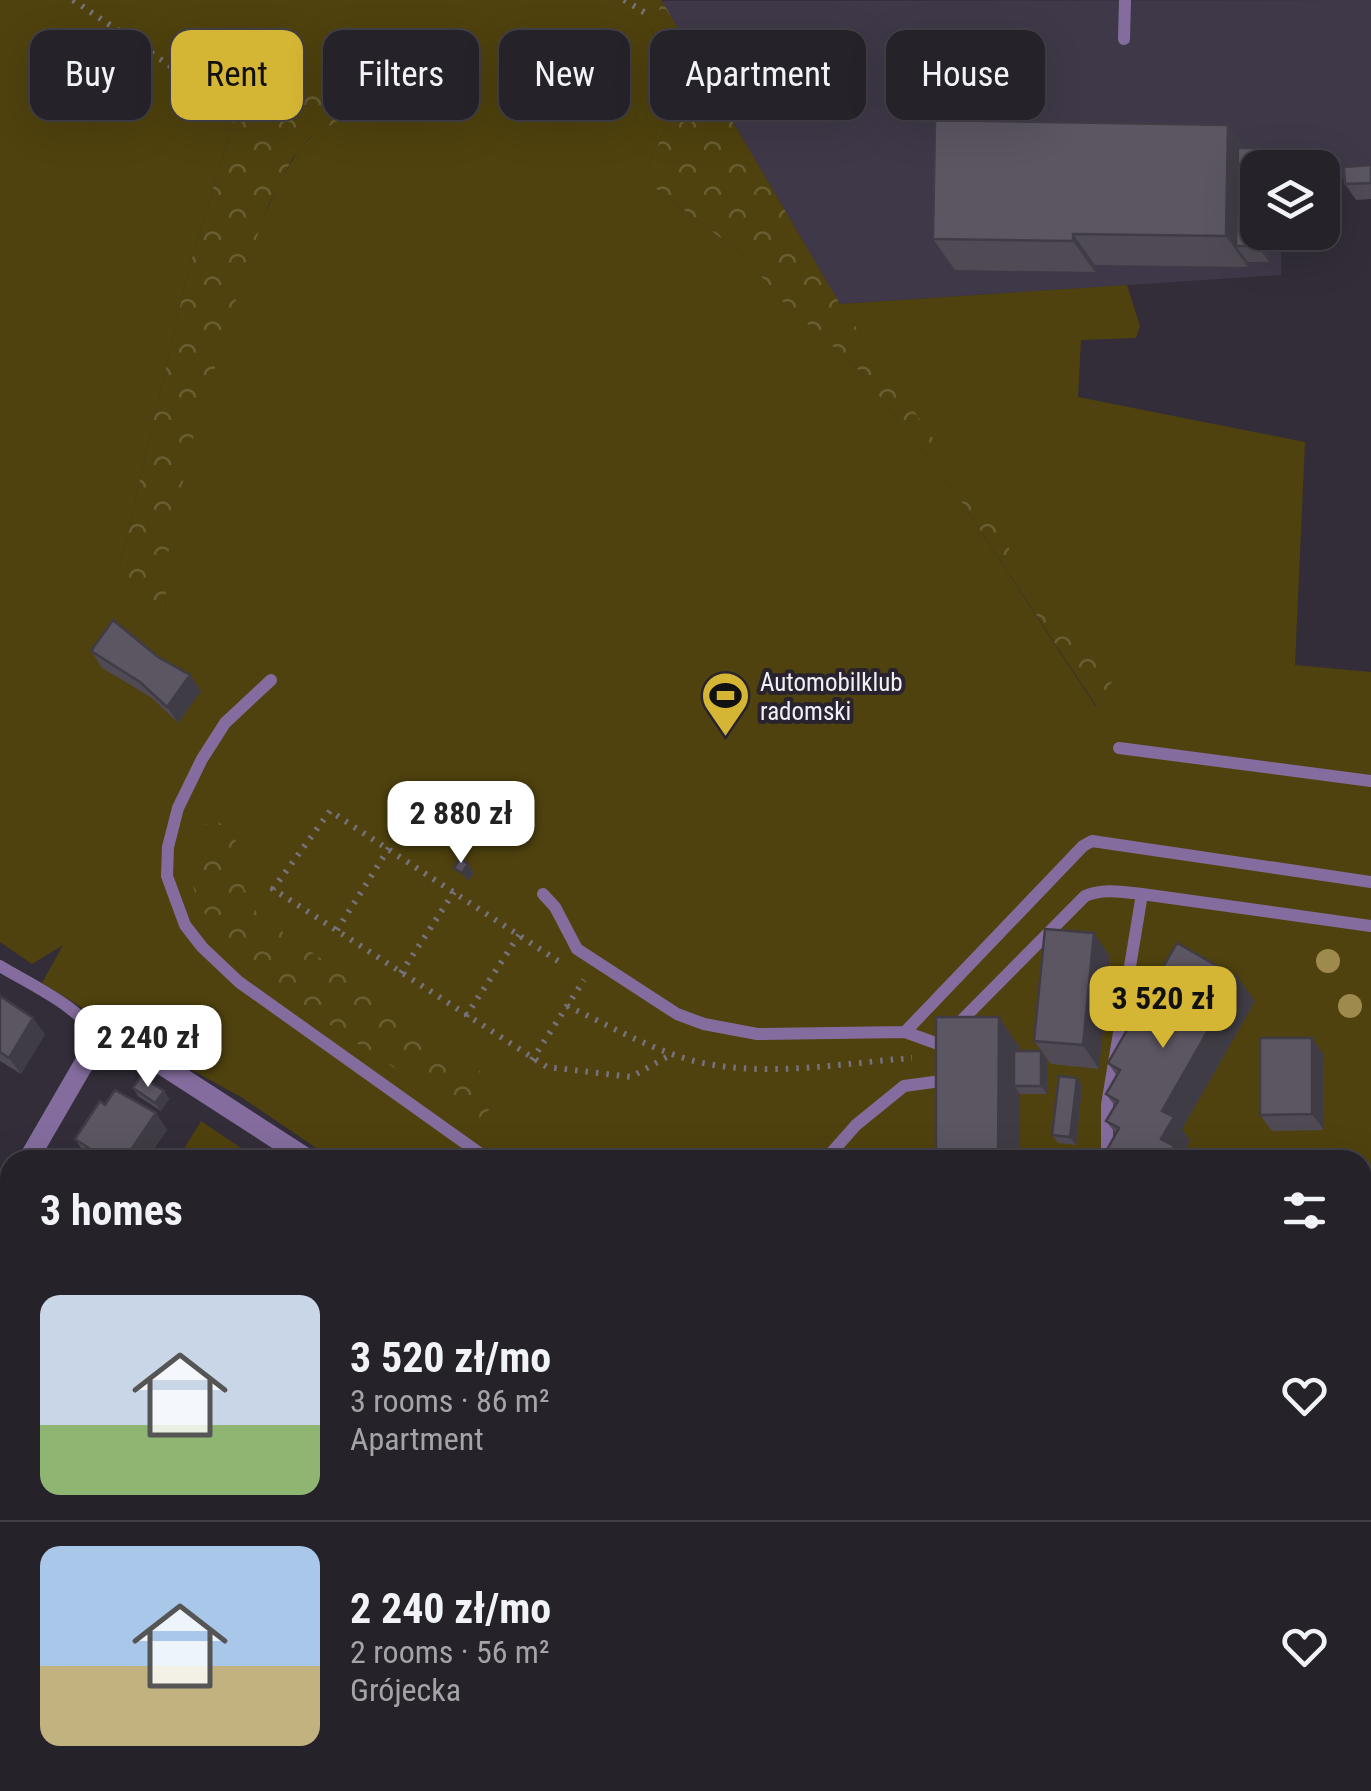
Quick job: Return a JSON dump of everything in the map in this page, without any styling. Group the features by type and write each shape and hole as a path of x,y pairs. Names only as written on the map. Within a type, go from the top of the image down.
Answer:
{"street":[{"path":"34,1150 95,1049 135,1050 294,1150"}],"lane":[{"path":"1124,39 1125,0"},
{"path":"270,680 225,723 178,808 168,847 168,876 180,913 202,947 240,982 476,1150"},
{"path":"1119,748 1371,781"},
{"path":"905,1032 1083,846 1092,842 1371,882"},
{"path":"941,1101 948,1034 1085,896 1106,890 1371,926"},
{"path":"543,894 555,907 577,949 678,1014 704,1024 757,1034 905,1032 942,1063"},
{"path":"1107,1150 1107,1106 1142,894"},
{"path":"0,966 80,1016 93,1028 95,1049"},
{"path":"834,1150 856,1125 904,1086 942,1063"}],"path":[{"path":"73,0 171,67"},
{"path":"624,0 648,15"},
{"path":"568,968 330,811 273,889 547,1068 631,1077 672,1054"},
{"path":"337,930 389,848"},
{"path":"401,973 454,892"},
{"path":"466,1016 519,936"},
{"path":"532,1060 584,979"}],"shaded area":[{"path":"1371,0 1371,177 1340,179 1340,150 1240,150 1240,250 1281,250 1281,275 840,304 732,120 866,120 866,30 679,30 662,1"}],"green space":[{"name":"Automobilklub radomski","path":"0,0 662,0 650,30 650,120 669,120 643,179 743,255 783,302 856,367 955,492 1096,707 1109,696 840,304 1127,285 1140,326 1136,338 1081,340 1078,397 1305,442 1295,665 1371,672 1371,1150 319,1150 241,1097 42,983 63,945 32,964 0,942","holes":["171,30 303,30 303,96 323,92 323,30 479,30 479,120 332,122 309,139 288,167 243,273 185,469 166,567 165,614 119,570 188,272 234,120 171,120"]},
{"path":"662,1 679,30 651,28"},
{"path":"323,72 323,120 340,120 309,138 292,159 269,204 248,261 190,448 167,559 165,615 119,570 188,272 234,120 303,120 303,81"},
{"path":"669,120 732,120 840,304 1078,648 1117,651 1109,696 1097,707 955,492 856,367 783,302 743,255 643,179"},
{"path":"215,821 234,837 242,882 258,915 476,1066 492,1096 490,1109 484,1115 475,1120 363,1048 318,1017 239,952 211,921 193,885 204,825"},
{"path":"201,1121 244,1150 183,1150"}],"building":[{"path":"935,120 1228,125 1226,236 1073,234 1073,241 933,239"},
{"path":"1238,148 1260,148 1240,150 1240,246 1236,246"},
{"path":"1371,165 1371,183 1345,184 1344,167"},
{"path":"113,620 158,657 190,675 167,707 140,682 91,651"},
{"path":"460,858 468,864 462,873 454,868"},
{"path":"1045,929 1094,933 1083,1045 1034,1041"},
{"path":"1177,943 1238,978 1162,1111 1174,1117 1161,1139 1174,1146 1172,1150 1108,1148 1119,1128 1106,1121 1118,1101 1106,1094 1120,1070 1108,1063"},
{"path":"0,996 33,1018 9,1058 0,1052"},
{"path":"936,1017 999,1017 998,1150 936,1150"},
{"path":"1260,1038 1312,1038 1312,1114 1260,1115"},
{"path":"1014,1051 1041,1051 1041,1086 1014,1086"},
{"path":"141,1076 164,1091 155,1103 133,1088"},
{"path":"1059,1076 1077,1078 1070,1137 1052,1135"},
{"path":"115,1090 156,1113 131,1150 92,1150 75,1139 100,1101 105,1105"}],"place":[{"name":"Automobilklub radomski","path":"725,738"}]}
